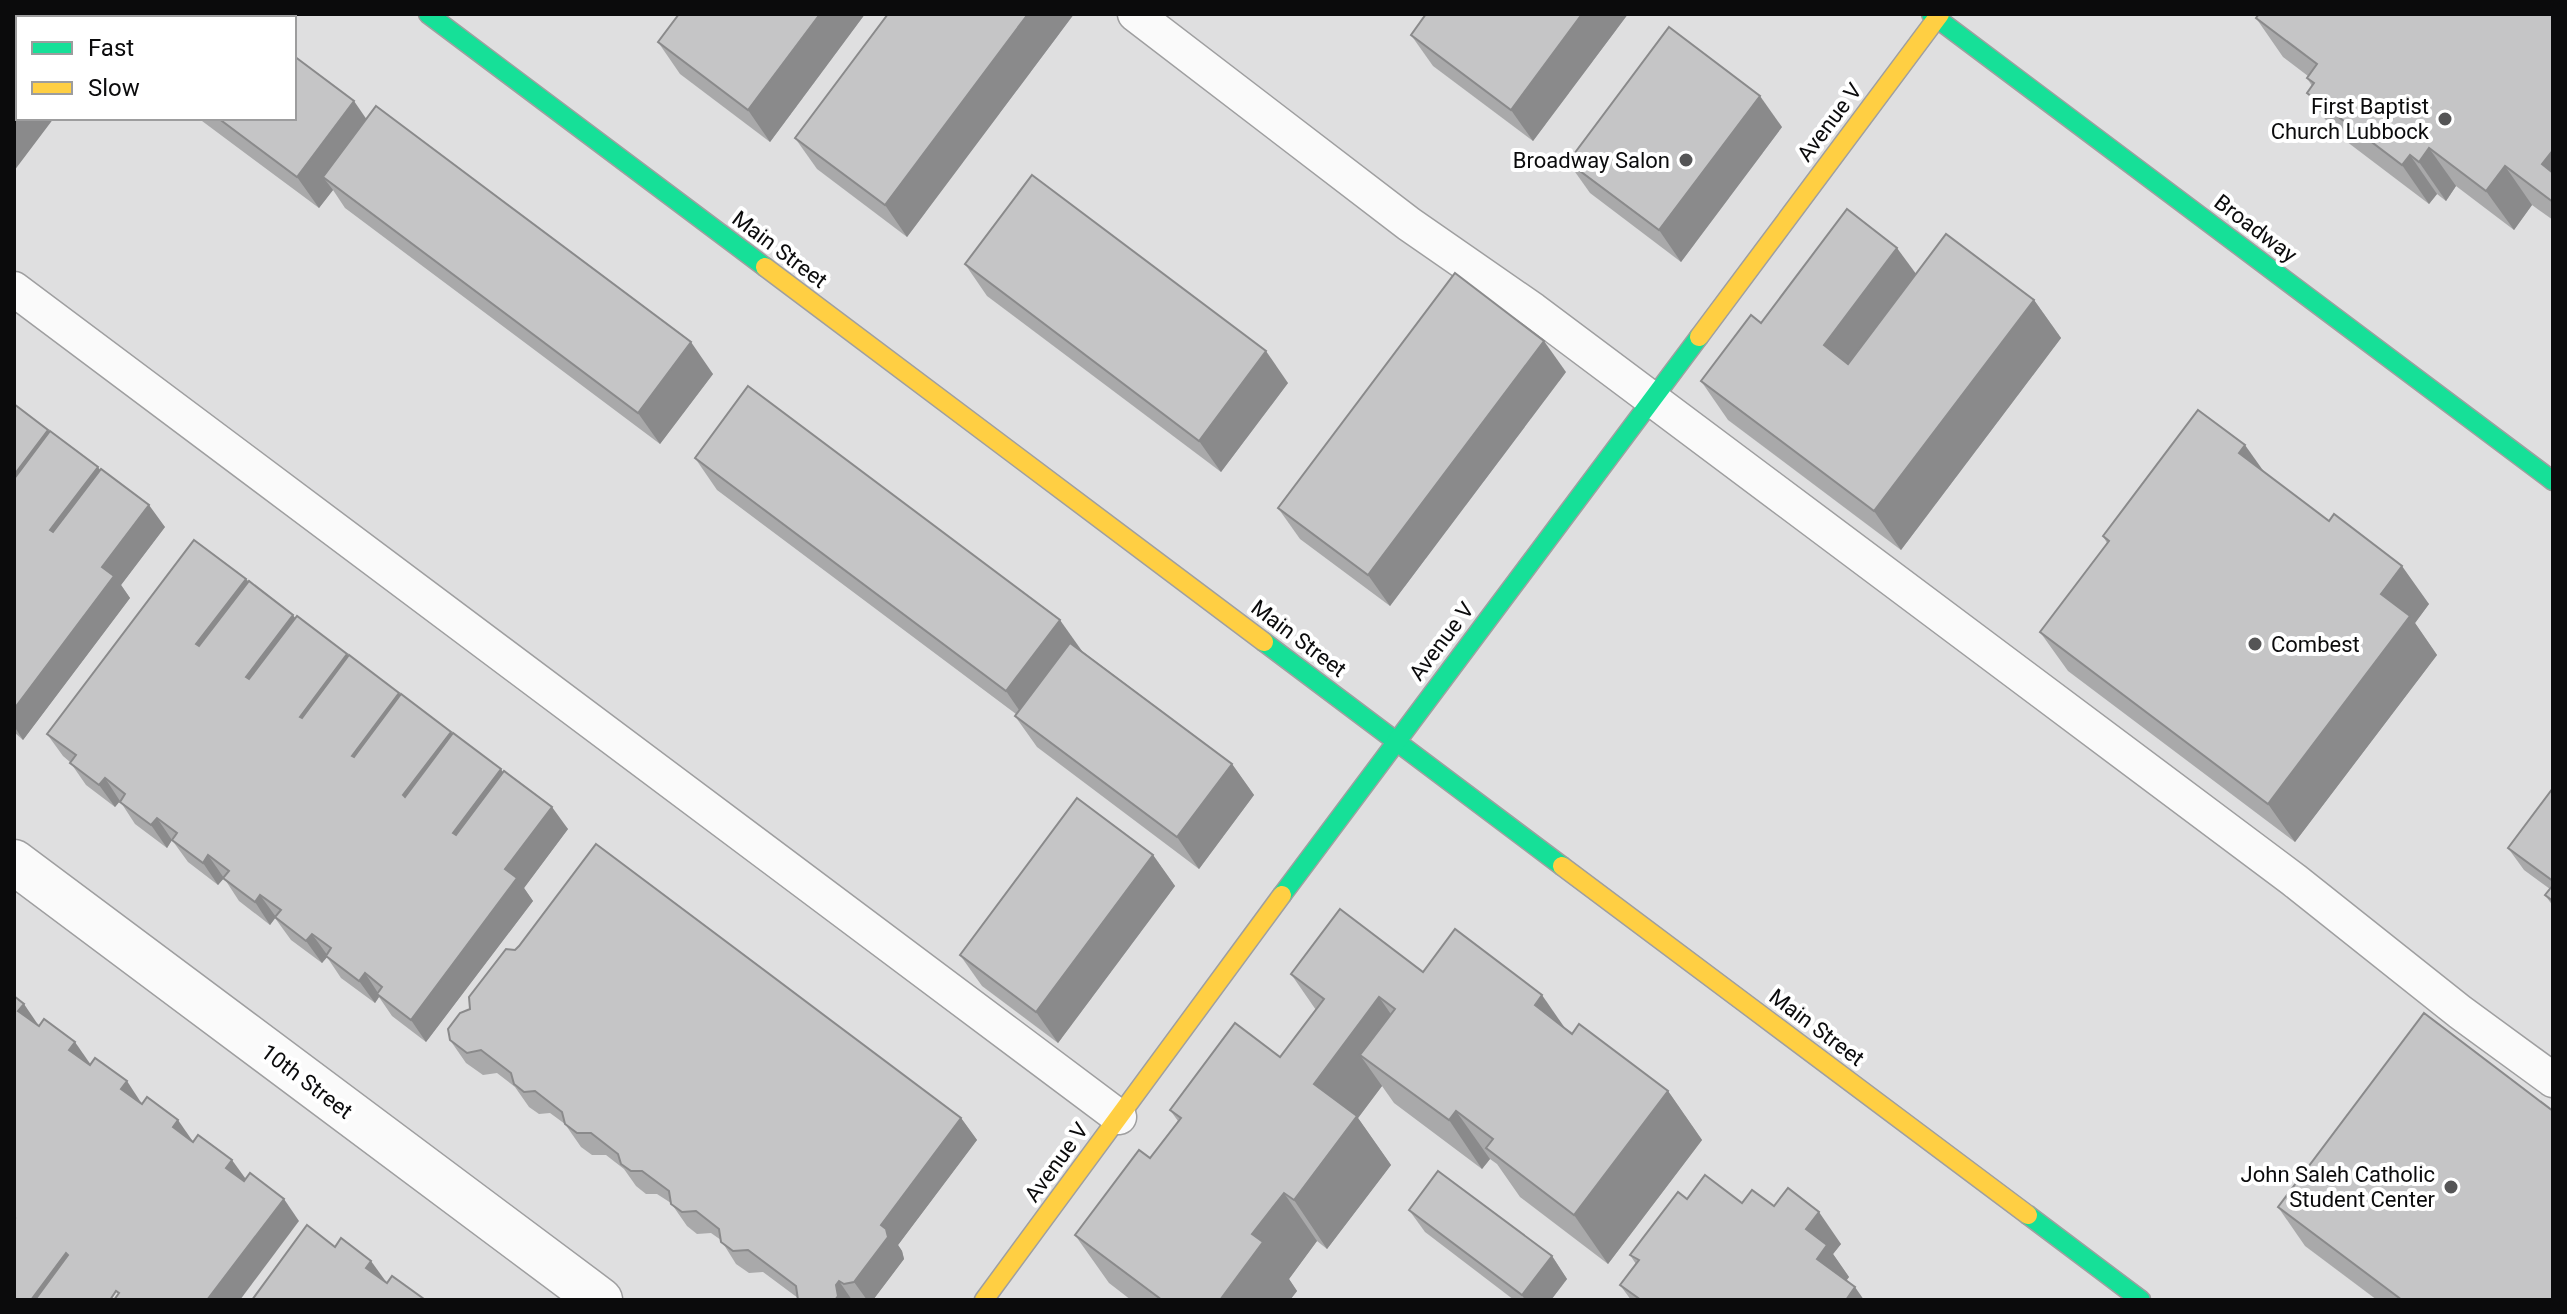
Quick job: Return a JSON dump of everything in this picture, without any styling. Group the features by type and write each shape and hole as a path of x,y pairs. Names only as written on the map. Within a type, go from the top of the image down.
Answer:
{"street":[{"name":"Main Street","path":"428,14 2141,1300"},
{"name":"Avenue V","path":"984,1300 1936,16"},
{"name":"Broadway","path":"1936,16 2553,481"},
{"name":"10th Street","path":"14,862 600,1300"}],"lane":[{"path":"1135,14 1409,224 1533,310 2294,880 2460,1012 2553,1080"},
{"path":"14,289 1119,1117"}],"building":[{"path":"14,14 29,14 32,16 16,16 14,110"},
{"path":"80,14 242,16 82,16"},
{"path":"679,14 820,14 748,110 658,42"},
{"path":"888,14 1028,14 885,205 795,138"},
{"path":"1426,14 1582,14 1511,110 1411,35"},
{"name":"First Baptist Church Lubbock","path":"2259,14 2553,14 2553,150 2542,164 2553,173 2553,202 2505,166 2486,191 2429,148 2419,162 2410,155 2402,165 2307,93 2314,83 2307,78 2317,64 2256,18"},
{"name":"Broadway Salon","path":"1669,27 1760,96 1659,230 1568,162"},
{"path":"296,58 354,101 297,177 221,120 296,120"},
{"path":"376,106 691,342 638,413 323,177"},
{"path":"1032,175 1266,351 1199,441 965,264"},
{"path":"1847,209 1897,248 1824,345 1848,364 1946,234 2034,300 1874,511 1701,381 1751,315 1761,323"},
{"path":"1455,273 1544,341 1368,575 1278,508"},
{"path":"748,386 1060,620 1006,691 695,458"},
{"path":"14,404 48,430 14,475"},
{"name":"Combest","path":"2198,410 2245,445 2239,453 2329,521 2334,514 2402,566 2381,594 2410,616 2268,804 2040,632 2109,541 2103,536"},
{"path":"50,431 98,467 50,530 53,532 101,469 149,505 102,567 114,576 14,709 14,479"},
{"path":"194,540 246,579 196,644 199,646 249,581 293,615 246,677 249,679 297,616 347,654 300,717 349,655 399,693 352,756 401,694 451,732 403,795 405,797 453,733 501,769 453,833 456,835 504,771 552,807 505,869 517,878 411,1020 377,994 382,987 365,973 359,981 326,956 331,948 312,934 306,941 275,917 281,910 260,895 255,902 223,878 229,871 208,855 203,863 172,840 177,833 157,818 151,825 120,802 125,794 105,778 99,785 70,763 76,755 47,734"},
{"path":"1070,643 1232,764 1177,837 1015,716"},
{"path":"2553,788 2553,881 2508,848"},
{"path":"1077,798 1153,855 1036,1012 960,955"},
{"path":"596,844 961,1118 881,1225 888,1237 854,1282 844,1284 839,1281 836,1285 838,1296 835,1300 798,1300 796,1286 748,1250 733,1251 721,1242 719,1229 696,1211 682,1212 671,1204 669,1191 642,1171 631,1171 621,1164 618,1154 591,1133 577,1133 565,1124 562,1112 535,1091 524,1092 514,1084 511,1073 481,1050 467,1053 450,1040 448,1029 460,1013 470,1009 469,997 506,949 515,950 519,946"},
{"path":"2553,885 2553,901 2545,895"},
{"path":"1340,909 1423,972 1455,929 1542,995 1535,1005 1572,1034 1579,1024 1668,1091 1574,1215 1486,1148 1493,1139 1456,1111 1449,1120 1360,1055 1395,1009 1379,997 1314,1084 1357,1116 1294,1200 1284,1193 1252,1234 1263,1242 1220,1300 1162,1300 1075,1235 1139,1150 1150,1158 1181,1118 1170,1110 1235,1023 1280,1057 1324,999 1291,974"},
{"path":"14,996 24,1004 18,1011 39,1026 44,1019 75,1042 69,1050 90,1065 95,1058 127,1081 121,1089 142,1104 147,1097 178,1120 173,1127 193,1142 198,1135 232,1160 226,1168 244,1181 250,1173 284,1199 207,1300 114,1300 119,1293 116,1291 110,1300 35,1300 68,1255 66,1253 31,1300 14,1300"},
{"name":"John Saleh Catholic Student Center","path":"2424,1013 2553,1111 2553,1300 2402,1300 2278,1207"},
{"path":"1438,1171 1552,1256 1522,1295 1409,1210"},
{"path":"1705,1175 1742,1203 1752,1190 1774,1206 1788,1188 1819,1212 1806,1229 1827,1245 1817,1259 1855,1287 1846,1300 1641,1300 1620,1285 1639,1260 1630,1255 1678,1192 1687,1199"},
{"path":"307,1225 335,1247 341,1238 371,1261 366,1268 387,1283 392,1276 424,1299 252,1300"}],"traffic: fast":[{"path":"428,14 765,267"},
{"path":"1931,14 2553,481"},
{"path":"1282,895 1699,337"},
{"path":"1264,642 1562,866"},
{"path":"2028,1215 2141,1300"}],"traffic: slow":[{"path":"1699,337 1940,14"},
{"path":"765,267 1264,642"},
{"path":"1562,866 2028,1215"},
{"path":"984,1300 1282,895"}],"place":[{"name":"First Baptist Church Lubbock","path":"2445,119"},
{"name":"Broadway Salon","path":"1686,160"},
{"name":"Combest","path":"2255,644"},
{"name":"John Saleh Catholic Student Center","path":"2451,1187"}]}
